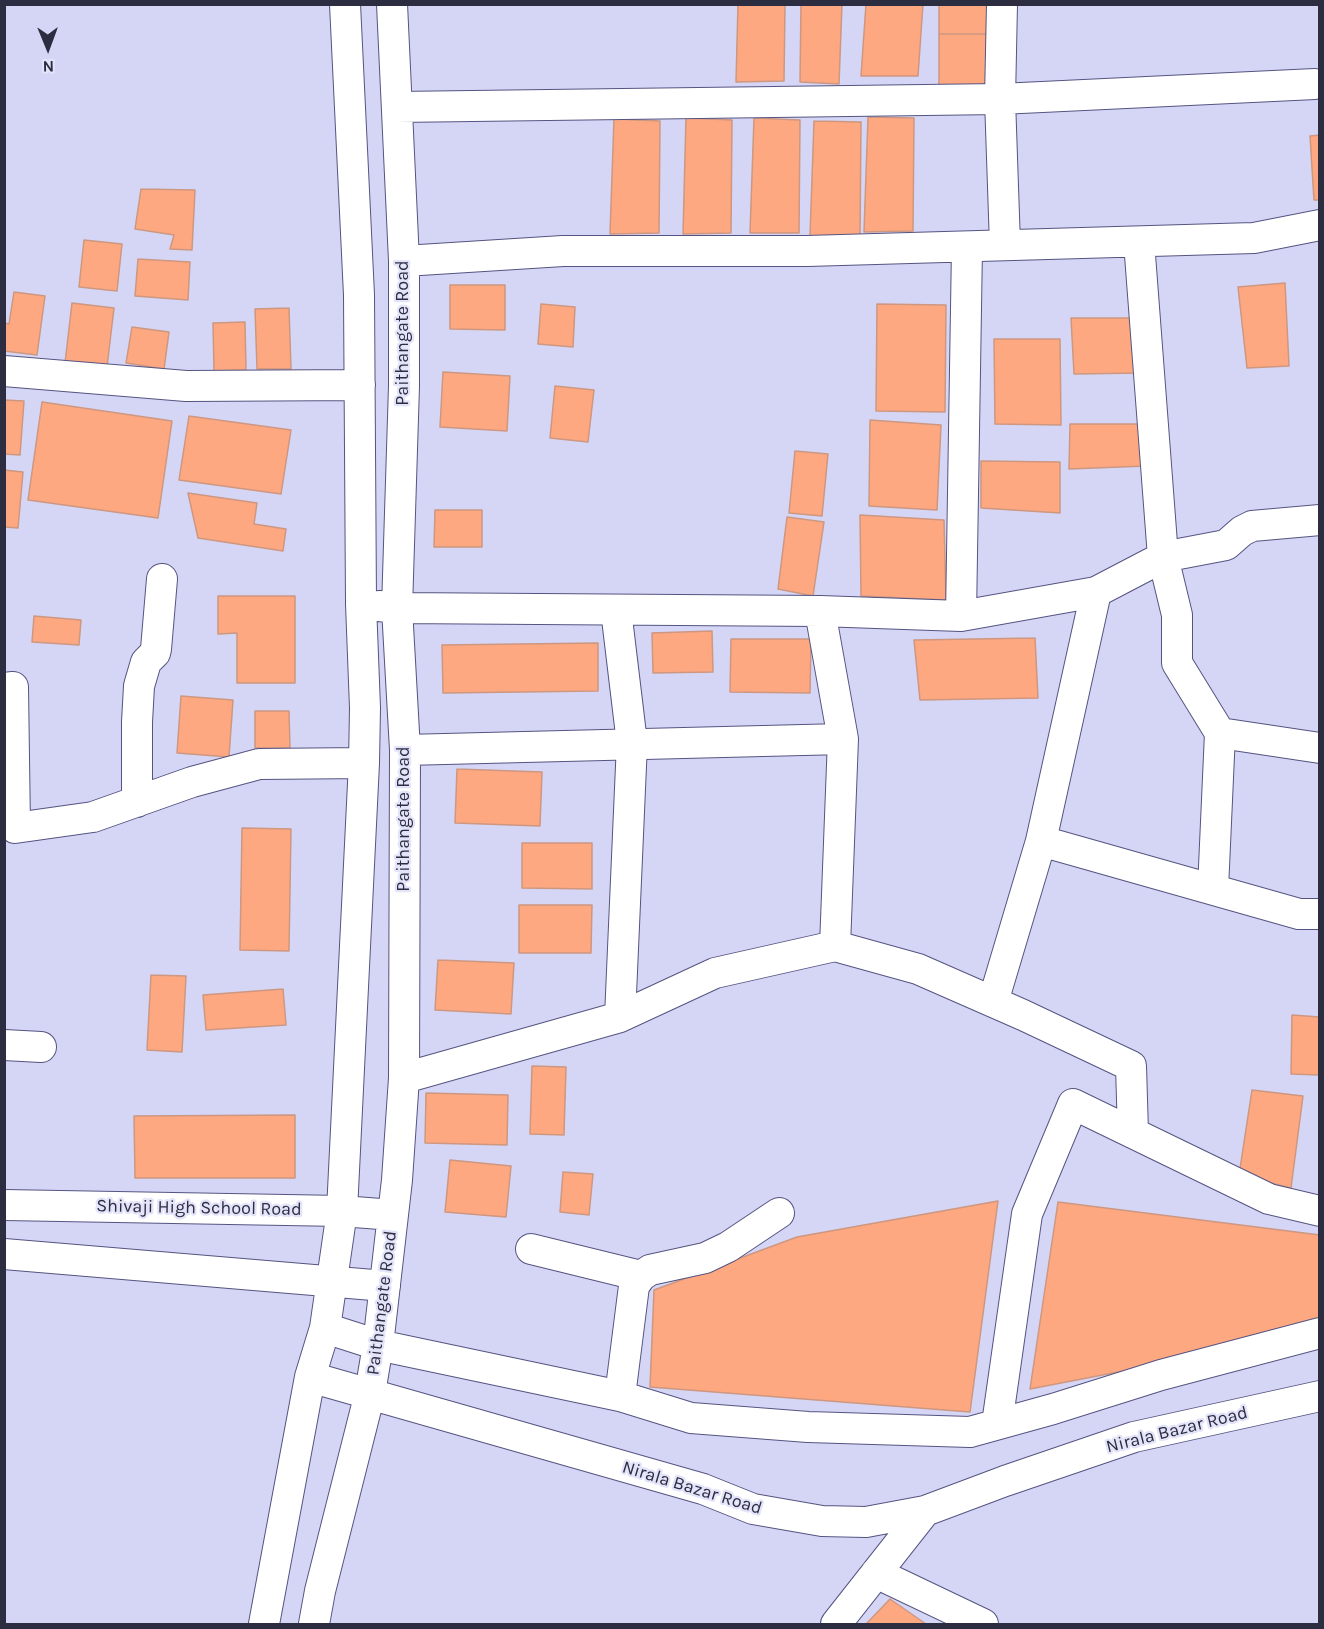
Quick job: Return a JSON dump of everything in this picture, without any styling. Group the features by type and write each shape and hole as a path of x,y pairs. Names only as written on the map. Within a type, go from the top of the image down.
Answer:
{"street":[{"path":"264,1624 310,1377 325,1328 342,1211 365,708 361,604 359,295 345,4"},
{"name":"Paithangate Road","path":"314,1624 320,1591 370,1393 378,1345 393,1215 404,1078 405,750 397,608 404,386 404,261 392,4"},
{"path":"1002,4 1000,99 1005,245"},
{"path":"397,107 1000,99 1315,84"},
{"path":"404,261 563,251 807,251 1254,238 1320,225"},
{"path":"1139,242 1163,557 1177,615 1177,663 1220,733 1213,889"},
{"path":"961,616 967,247"},
{"path":"4,371 186,386 360,385"},
{"path":"361,604 397,608 820,611 961,616 1096,592 1163,557 1226,544 1252,526 1320,520"},
{"path":"137,802 136,722 139,686 146,662 156,649 162,579"},
{"path":"993,1002 1041,841 1096,592"},
{"path":"616,610 632,743 620,1017"},
{"path":"820,611 843,739 835,945"},
{"path":"4,688 13,687 10,830 93,817 192,782 259,764 364,763"},
{"path":"1220,733 1320,748"},
{"path":"405,750 843,739"},
{"path":"1041,841 1299,914 1320,914"},
{"path":"404,1078 620,1017 715,973 835,945 918,969 1131,1066 1133,1133"},
{"path":"4,1046 41,1047"},
{"path":"997,1424 1027,1214 1072,1104 1269,1198 1320,1212"},
{"name":"Shivaji High School Road","path":"4,1205 342,1211 393,1215"},
{"path":"620,1396 634,1286 641,1276 650,1270 705,1258 728,1247 779,1213"},
{"path":"531,1249 641,1276"},
{"path":"4,1254 385,1286"},
{"path":"325,1328 378,1345 620,1396 691,1419 808,1427 970,1432 1161,1376 1320,1333"},
{"name":"Nirala Bazar Road","path":"310,1377 704,1490 753,1509 822,1521 866,1522 925,1511 1134,1437 1320,1396"},
{"path":"836,1624 925,1511"},
{"path":"876,1574 983,1624"}],"building":[{"path":"738,4 785,4 784,81 736,82"},
{"path":"801,4 842,4 839,84 800,82"},
{"path":"866,4 923,4 918,76 861,76"},
{"path":"939,4 989,4 987,34 939,34"},
{"path":"939,34 987,34 987,87 939,87"},
{"path":"868,117 914,118 913,231 864,232"},
{"path":"686,118 732,120 731,233 683,234"},
{"path":"754,118 800,120 799,233 750,233"},
{"path":"614,119 660,121 659,233 610,234"},
{"path":"814,121 861,122 860,235 810,236"},
{"path":"1320,135 1320,200 1314,200 1310,136"},
{"path":"141,189 195,190 192,250 170,249 174,235 135,229"},
{"path":"84,240 122,244 117,291 79,287"},
{"path":"138,259 190,262 188,300 135,296"},
{"path":"1285,283 1289,366 1247,368 1238,287"},
{"path":"450,285 505,285 505,330 450,329"},
{"path":"14,292 45,296 37,355 4,351 4,323 9,324"},
{"path":"72,303 114,308 107,367 65,363"},
{"path":"541,304 575,307 573,347 538,344"},
{"path":"877,304 946,305 945,412 876,411"},
{"path":"289,308 291,369 257,369 255,309"},
{"path":"1071,318 1138,318 1141,373 1074,374"},
{"path":"245,322 246,370 214,371 213,323"},
{"path":"132,327 169,332 164,369 126,363"},
{"path":"994,339 1060,339 1061,425 995,424"},
{"path":"443,372 510,376 507,431 440,427"},
{"path":"555,386 594,390 588,442 550,438"},
{"path":"4,400 24,401 20,455 4,454"},
{"path":"42,402 172,421 158,518 28,500"},
{"path":"189,416 291,430 281,494 179,480"},
{"path":"870,420 941,425 937,510 869,506"},
{"path":"1070,424 1145,424 1146,466 1069,469"},
{"path":"795,451 828,454 822,516 789,513"},
{"path":"981,461 1060,462 1060,513 981,508"},
{"path":"4,470 23,472 18,528 4,527"},
{"path":"188,493 257,503 254,524 286,529 283,551 198,538"},
{"path":"435,510 482,510 482,547 434,547"},
{"path":"860,515 944,520 946,600 861,596"},
{"path":"787,517 824,522 813,596 778,589"},
{"path":"218,596 295,596 295,683 237,683 237,633 218,634"},
{"path":"34,616 81,620 79,645 32,642"},
{"path":"712,631 713,672 653,673 652,633"},
{"path":"1035,638 1038,698 920,700 914,640"},
{"path":"731,639 811,639 810,693 730,692"},
{"path":"598,643 598,691 443,693 442,645"},
{"path":"181,696 233,700 229,757 177,753"},
{"path":"255,711 289,711 290,748 255,748"},
{"path":"457,769 542,772 540,826 455,823"},
{"path":"242,828 291,829 289,951 240,950"},
{"path":"522,843 592,843 592,889 522,888"},
{"path":"519,905 592,905 591,953 519,953"},
{"path":"438,960 514,963 511,1014 435,1010"},
{"path":"151,975 186,976 182,1052 147,1050"},
{"path":"283,989 286,1025 206,1030 203,995"},
{"path":"1292,1015 1320,1017 1320,1075 1291,1074"},
{"path":"532,1066 566,1067 564,1135 530,1134"},
{"path":"1252,1090 1303,1096 1291,1188 1239,1175"},
{"path":"426,1093 508,1095 507,1145 425,1143"},
{"path":"295,1115 295,1178 135,1178 134,1116"},
{"path":"450,1160 511,1166 506,1217 445,1212"},
{"path":"563,1172 593,1174 589,1215 560,1212"},
{"path":"998,1201 970,1412 650,1387 654,1290 797,1237"},
{"path":"1058,1202 1320,1235 1320,1333 1030,1389"},
{"path":"890,1599 926,1624 866,1624"}]}
